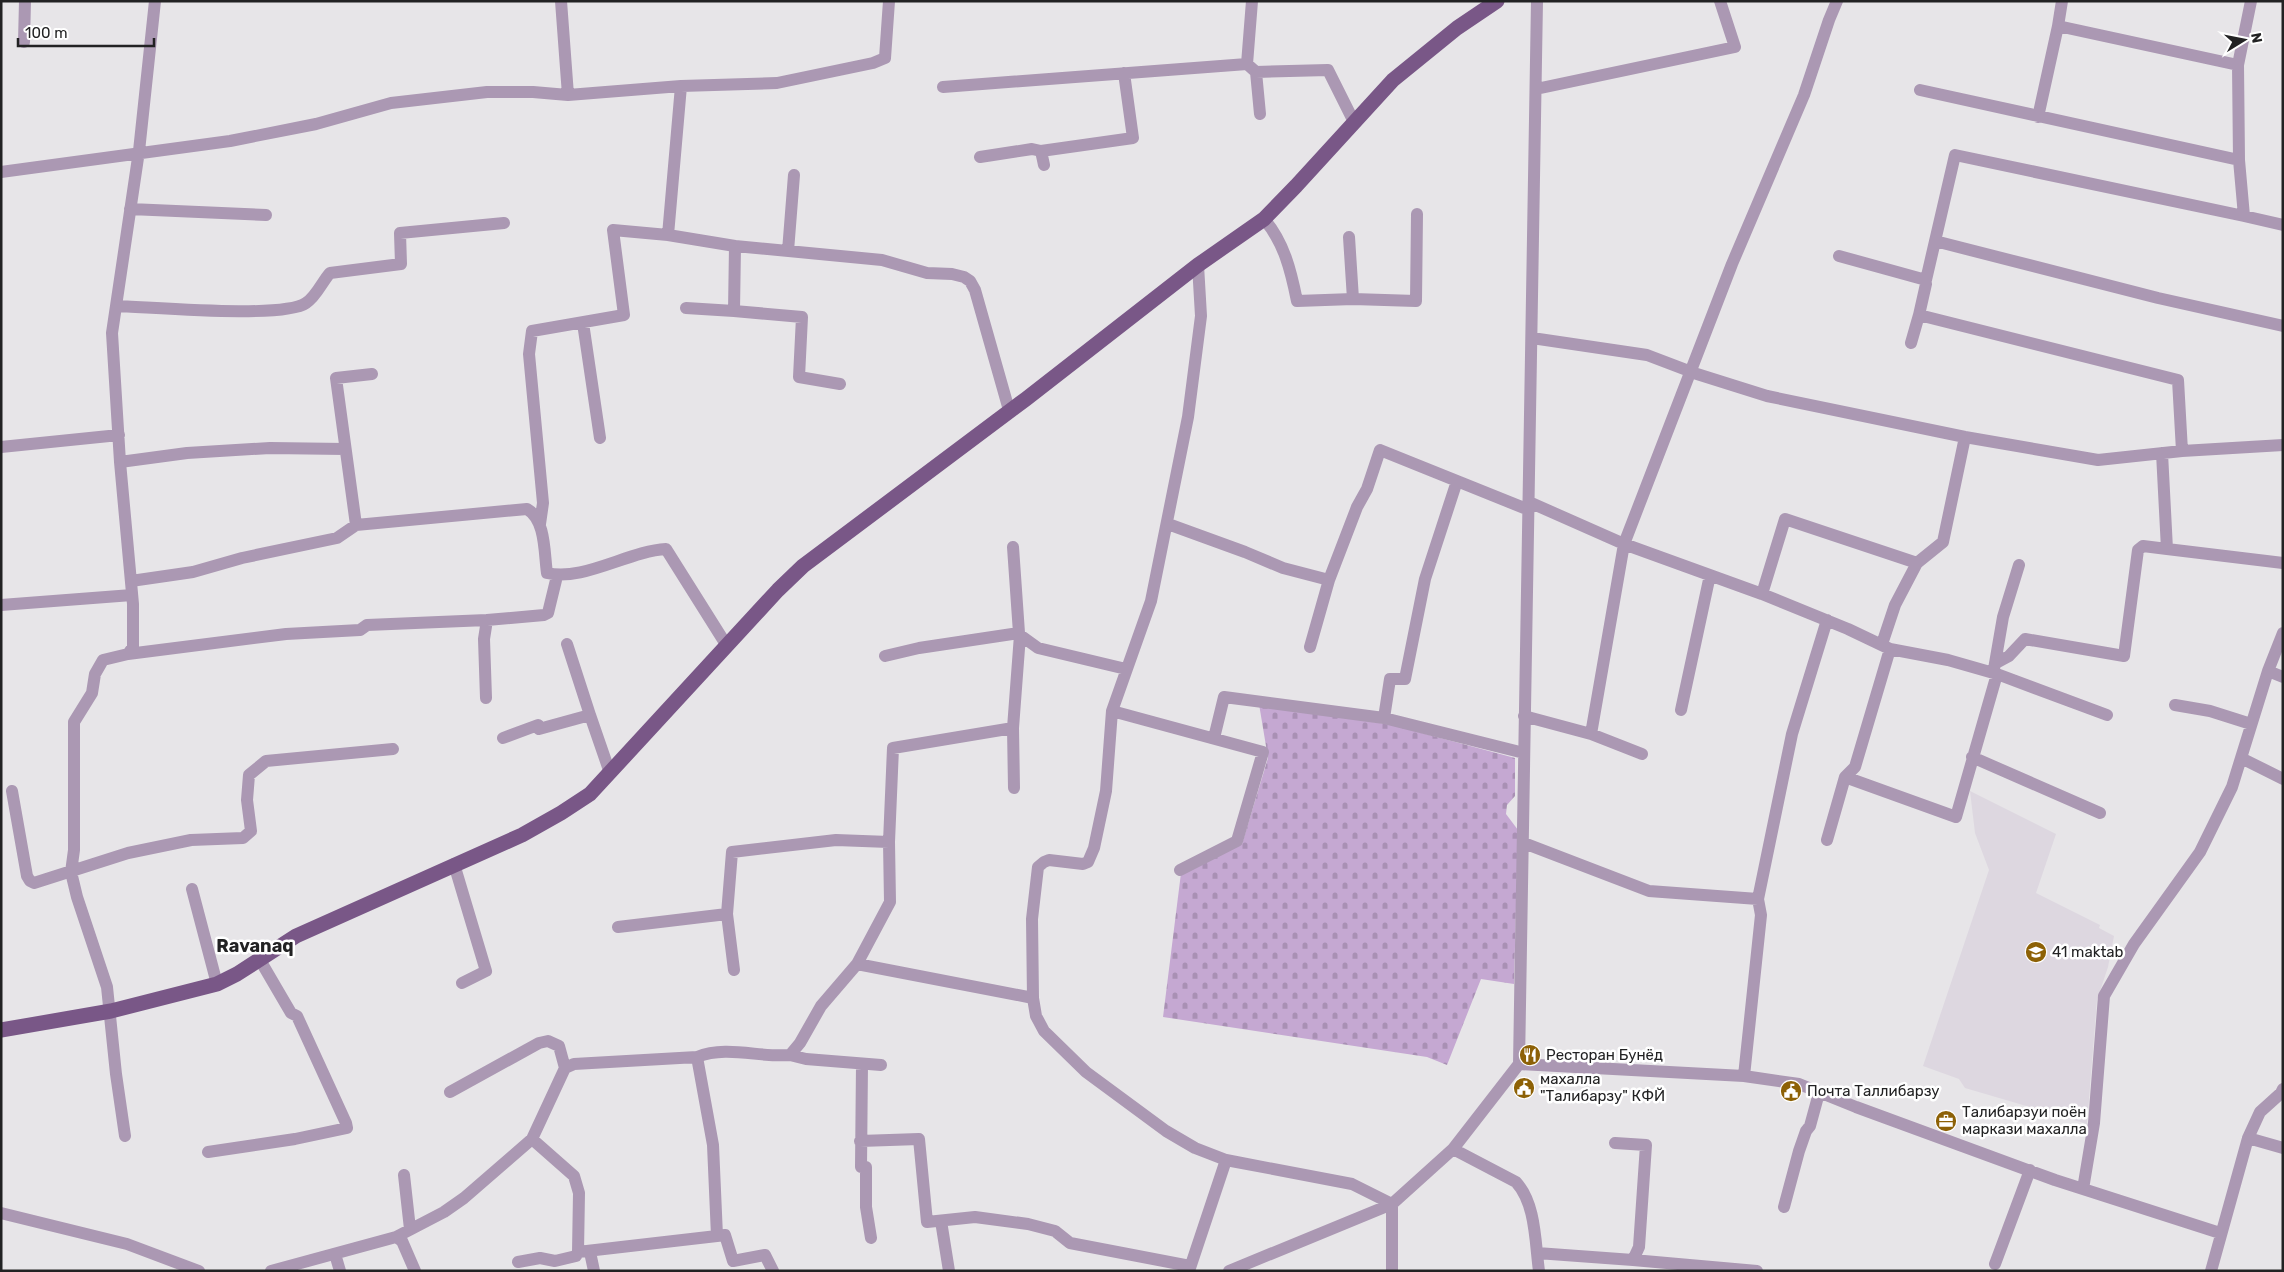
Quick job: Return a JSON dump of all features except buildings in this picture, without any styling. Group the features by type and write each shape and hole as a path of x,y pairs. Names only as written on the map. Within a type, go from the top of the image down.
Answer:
{"main road":[{"path":"1,1030 111,1011 217,984 260,960 296,936 522,835 590,794 778,590 803,566 1198,265 1264,219 1393,80 1457,28 1497,1"}],"street":[{"path":"24,42 25,1"},
{"path":"128,654 133,647 132,596 120,462 112,333 139,152 154,1"},
{"path":"561,1 568,95"},
{"path":"1,172 118,158 139,152 230,141 316,124 391,103 487,92 533,92 568,95 681,86 777,83 873,63 885,58 890,1"},
{"path":"1252,1 1251,68 1260,114"},
{"path":"1234,1270 1392,1204 1453,1149 1519,1064 1537,1"},
{"path":"1536,89 1736,47 1720,1"},
{"path":"1592,734 1624,544 1690,371 1762,192 1804,95 1837,1"},
{"path":"2038,117 2062,1"},
{"path":"2244,216 2239,160 2238,65 2251,1"},
{"path":"2058,26 2238,65"},
{"path":"943,87 1124,73 1251,68 1328,70 1354,122"},
{"path":"980,158 1032,149 1041,151 1133,138 1124,73"},
{"path":"668,235 681,86"},
{"path":"1920,90 2239,160"},
{"path":"1041,151 1044,166"},
{"path":"1839,256 1926,280 1955,155 2283,225"},
{"path":"788,251 794,175"},
{"path":"130,209 266,215"},
{"path":"1264,219 1276,233 1280,242 1289,267 1297,302 1353,300 1416,301 1417,214"},
{"path":"116,306 228,310 294,309 308,302 330,273 401,264 400,234 504,223"},
{"path":"540,524 543,503 529,354 532,331 624,315 613,230 668,235 735,246 882,260 927,273 952,274 970,281 977,297 1009,410"},
{"path":"1349,237 1353,300"},
{"path":"1935,241 2158,298 2283,326"},
{"path":"734,311 735,246"},
{"path":"1198,265 1201,316 1188,417 1151,601 1112,711 1106,791 1090,857 1088,862 1083,864 1049,860 1038,868 1032,919 1036,1016 1044,1031 1086,1072 1166,1131 1195,1148 1226,1160 1352,1184 1392,1204"},
{"path":"1912,343 1926,284"},
{"path":"686,308 802,317 799,377 840,384"},
{"path":"1919,314 2178,380 2182,451"},
{"path":"583,323 600,438"},
{"path":"1532,338 1647,355 1767,396 1965,437 2098,460 2182,451 2283,445"},
{"path":"356,525 336,378 372,374"},
{"path":"1,447 119,435"},
{"path":"1827,840 1845,777 1855,767 1895,604 1917,563 1943,542 1965,437"},
{"path":"120,462 187,453 270,448 346,449"},
{"path":"1310,647 1329,580 1356,506 1368,490 1380,450 1624,544 1762,594 1886,646 1995,670 2108,715"},
{"path":"2162,454 2167,549"},
{"path":"1384,718 1390,679 1405,679 1425,579 1457,481"},
{"path":"131,581 193,572 242,558 337,538 356,525 527,509 535,513 540,524 548,573 557,576 576,573 651,550 666,550 727,646"},
{"path":"1762,594 1785,519 1917,563"},
{"path":"1168,524 1283,568 1329,580"},
{"path":"1995,670 2025,639 2124,656 2138,550 2144,546 2283,563"},
{"path":"1013,547 1020,634 1014,728 1014,788"},
{"path":"1845,777 1956,817 1995,670 2003,617 2018,564"},
{"path":"1681,710 1710,575"},
{"path":"125,1136 110,1026 111,1011 107,987 77,897 71,872 75,836 74,722 92,693 95,674 103,660 128,654 286,634 360,630 368,625 486,620 548,613 557,576"},
{"path":"1,605 132,596"},
{"path":"486,620 484,638 486,698"},
{"path":"1744,1076 1760,915 1758,899 1792,734 1827,620"},
{"path":"2083,1189 2094,1123 2104,996 2134,944 2200,852 2232,787 2268,671 2283,632"},
{"path":"885,656 918,648 1020,634 1038,648 1126,669"},
{"path":"567,644 610,773"},
{"path":"2268,671 2283,677"},
{"path":"1214,738 1224,697 1384,718 1524,753"},
{"path":"2175,705 2210,712 2251,724"},
{"path":"1112,711 1263,752 1238,841 1180,870"},
{"path":"504,738 538,725 539,729 590,715"},
{"path":"1524,716 1592,734 1642,754"},
{"path":"790,1055 800,1043 821,1006 857,964 890,902 889,842 893,748 1014,728"},
{"path":"12,791 30,881 34,883 128,853 192,840 243,838 248,836 251,831 247,800 249,775 266,761 393,749"},
{"path":"1972,757 2100,813"},
{"path":"2241,758 2283,779"},
{"path":"734,970 727,914 732,852 836,840 889,842"},
{"path":"1524,843 1649,890 1758,899"},
{"path":"454,864 486,971 462,983"},
{"path":"192,889 217,984"},
{"path":"618,927 727,914"},
{"path":"208,1152 295,1139 346,1128 346,1123 297,1016 291,1013 260,960"},
{"path":"857,964 1034,998"},
{"path":"450,1092 539,1043 548,1041 558,1046 565,1068"},
{"path":"271,1271 396,1236 444,1212 464,1198 532,1139 565,1068 574,1064 698,1057 706,1054 744,1052 778,1056 790,1055 806,1059 881,1066"},
{"path":"698,1057 713,1145 717,1236"},
{"path":"862,1064 860,1167 866,1167 866,1207 871,1238"},
{"path":"1519,1064 1744,1076 1799,1084 2083,1189 2220,1234"},
{"path":"2211,1271 2248,1138 2260,1112 2282,1092"},
{"path":"1784,1207 1799,1151 1806,1131 1810,1126 1820,1093"},
{"path":"2248,1138 2283,1148"},
{"path":"532,1139 574,1176 579,1193 584,1252 594,1271"},
{"path":"860,1141 919,1139 928,1222 975,1217 1028,1224 1055,1232 1070,1243 1189,1268 1226,1160"},
{"path":"1615,1143 1646,1145 1639,1247 1633,1260"},
{"path":"1453,1149 1516,1182 1524,1191 1528,1202 1539,1271"},
{"path":"1995,1264 2030,1170"},
{"path":"404,1174 410,1229"},
{"path":"1392,1204 1392,1271"},
{"path":"1,1213 127,1244 199,1271"},
{"path":"941,1220 949,1271"},
{"path":"518,1262 534,1258 555,1261 584,1252 725,1235 733,1261 765,1255 773,1271"},
{"path":"396,1236 402,1242 415,1271"},
{"path":"1536,1253 1757,1271"},
{"path":"335,1254 340,1271"}],"shaded area":[{"name":"41 maktab","path":"1970,791 2056,834 2036,893 2100,925 2099,928 2114,936 2108,967 2097,1000 2087,1124 1965,1088 1959,1079 1923,1066 1989,870 1975,833"}],"green space":[{"path":"1259,704 1392,725 1515,758 1515,796 1507,805 1506,814 1518,830 1514,984 1481,979 1447,1065 1427,1057 1163,1017 1181,873 1242,844 1268,758"}],"place":[{"name":"41 maktab","path":"2036,952"},
{"name":"Ресторан Бунёд","path":"1530,1055"},
{"name":"махалла \"Талибарзу\" КФЙ","path":"1524,1088"},
{"name":"Почта Таллибарзу","path":"1791,1091"},
{"name":"Талибарзуи поён маркази махалла","path":"1946,1121"}],"district":[{"name":"Ravanaq","path":"255,946"}]}
